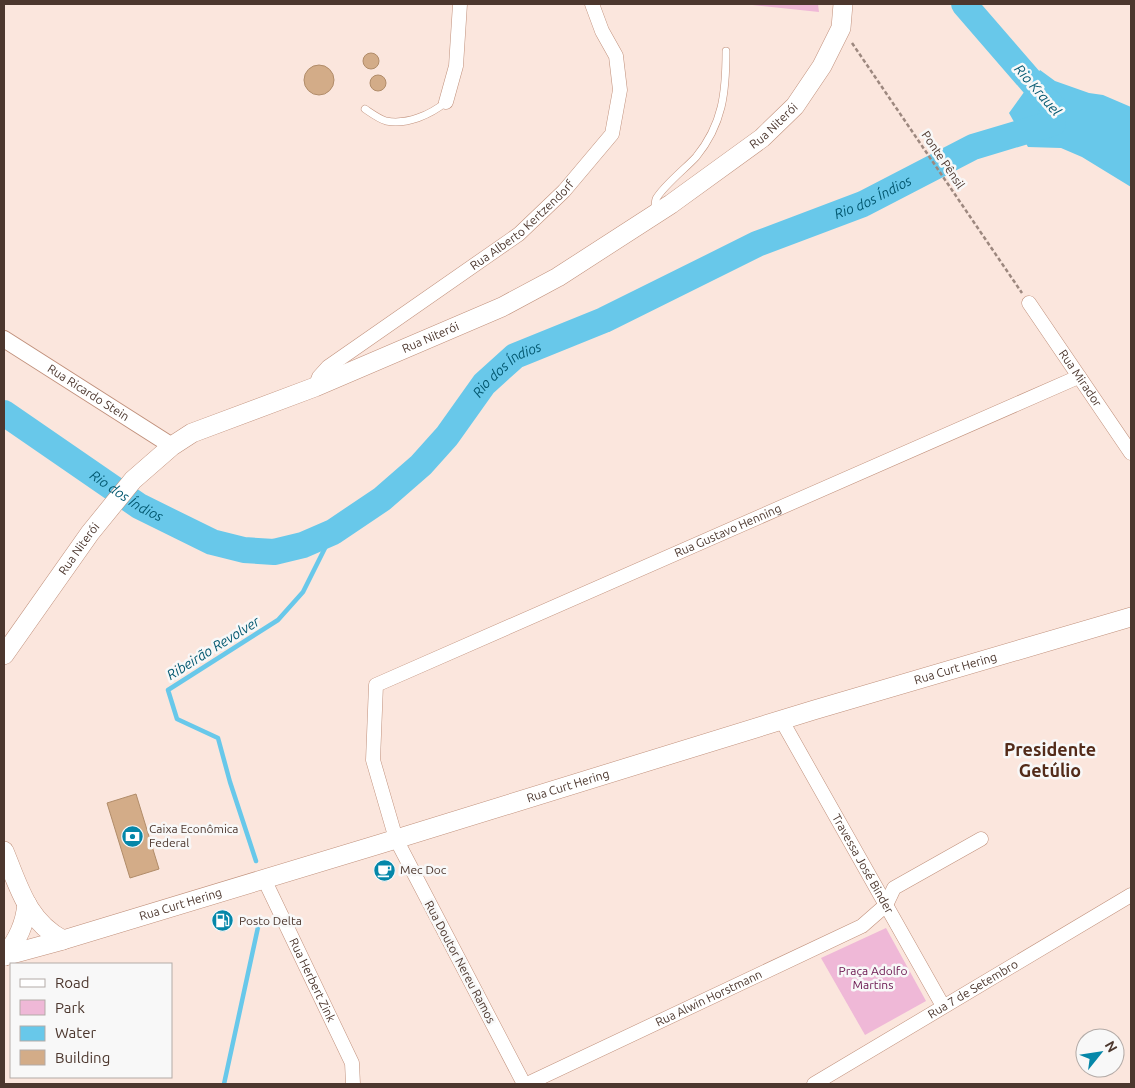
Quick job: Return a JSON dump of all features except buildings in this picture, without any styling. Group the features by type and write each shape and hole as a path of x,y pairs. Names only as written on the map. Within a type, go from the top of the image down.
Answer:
{"main road":[{"name":"Rua Niterói","path":"4,655 90,533 133,480 172,446 192,433 314,387 481,316 532,292 654,215 736,158 796,106 822,66 841,28 843,4"},
{"name":"Rua Curt Hering","path":"4,956 63,940 396,839 814,710 1131,618"},
{"path":"4,851 33,915 41,926 63,940"},
{"path":"4,956 15,942 22,928 27,904"}],"street":[{"path":"446,102 456,66 460,4"},
{"name":"Rua Alberto Kertzendorf","path":"314,387 319,377 328,368 519,234 564,191 612,134 620,90 616,56 602,31 592,4"},
{"name":"Rua Mirador","path":"1029,303 1131,453"},
{"name":"Rua Ricardo Stein","path":"4,339 172,446"},
{"name":"Rua Gustavo Henning","path":"376,685 1076,378 1080,378"},
{"name":"Rua Doutor Nereu Ramos","path":"376,685 373,760 396,839 525,1084"},
{"name":"Travessa José Binder","path":"782,721 943,1006"},
{"name":"Rua Alwin Horstmann","path":"525,1084 862,926 886,905 894,888 981,840"},
{"name":"Rua Herbert Zink","path":"264,879 352,1063 353,1084"},
{"name":"Rua 7 de Setembro","path":"814,1084 1131,895"}],"lane":[{"path":"654,215 656,199 696,156 711,135 720,115 725,94 726,51"},
{"path":"365,109 385,121 407,120 434,112 446,102"}],"path":[{"name":"Ponte Pênsil","path":"841,28 1029,303"}],"green space":[{"path":"743,4 818,4 819,12"},
{"name":"Praça Adolfo Martins","path":"886,928 926,1001 865,1035 821,958"}],"water":[{"path":"1040,70 1055,81 1089,93 1103,95 1131,107 1131,187 1082,157 1061,148 1028,147 1009,113"}],"waterway":[{"name":"Rio Krauel","path":"964,4 1055,109"},
{"name":"Rio dos Índios","path":"4,413 139,506 212,542 244,550 274,552 303,545 333,532 382,499 421,465 447,436 484,384 515,356 604,320 757,244 863,204 973,147 1053,123"},
{"name":"Ribeirão Revolver","path":"256,861 230,782 218,738 177,719 168,690 278,620 303,592 333,532"},
{"name":"Ribeirão Revolver","path":"224,1084 260,918"}],"place":[{"name":"Caixa Econômica Federal","path":"133,836"},
{"name":"Mec Doc","path":"384,870"},
{"name":"Posto Delta","path":"223,921"}],"district":[{"name":"Presidente Getúlio","path":"1050,760"}]}
